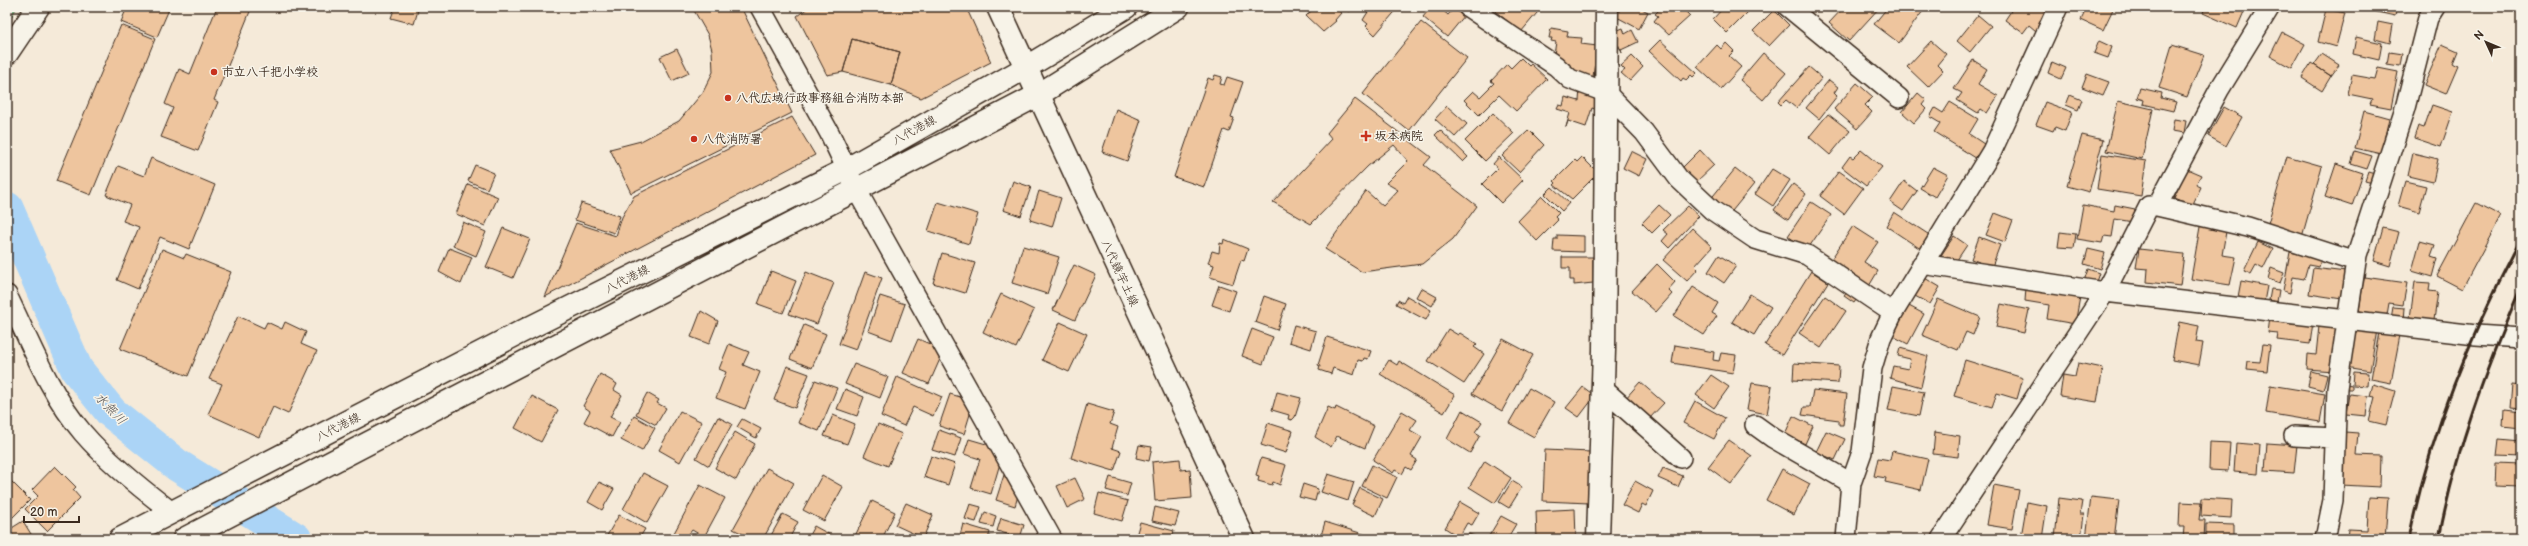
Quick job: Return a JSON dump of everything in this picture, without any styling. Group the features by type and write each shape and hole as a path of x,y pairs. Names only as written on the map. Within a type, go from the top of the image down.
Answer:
{"main road":[{"path":"7,53 38,7"},
{"name":"八代鏡宇土線","path":"998,7 1244,539"},
{"name":"八代港線","path":"120,539 519,333 847,169 1025,68 1126,7"},
{"path":"184,539 1038,95 1178,7"},
{"path":"1598,539 1602,388 1607,7"}],"street":[{"path":"760,7 847,169 856,190 1052,539"},
{"path":"1468,7 1556,66 1570,79 1605,92 1644,132 1679,179 1712,210 1755,239 1807,255 1893,312"},
{"path":"1788,7 1899,98"},
{"path":"1847,539 1850,483 1862,452 1872,368 1880,338 1893,312 1992,151 2058,7"},
{"path":"2157,206 2219,90 2270,7"},
{"path":"2326,539 2333,500 2337,388 2356,262 2405,108 2428,18 2435,7"},
{"path":"1941,539 2105,292 2149,206 2157,206 2248,227 2356,262"},
{"path":"1922,264 2105,292 2348,321 2521,338"},
{"path":"7,295 48,382 83,433 133,483 172,512"},
{"path":"1602,388 1681,458"},
{"path":"1755,425 1773,438 1850,483"},
{"path":"2294,436 2335,438"}],"green space":[{"path":"7,7 17,7 7,24"}],"building":[{"path":"127,7 170,7 157,37 121,22"},
{"path":"217,7 245,7 251,9 214,100 218,102 198,151 161,137 173,108 165,104 179,69 190,74"},
{"path":"266,7 280,7 278,12"},
{"path":"395,7 419,7 414,24 391,18"},
{"path":"692,7 741,7 792,113 631,193 610,149 641,141 679,121 703,92 713,72 712,50 708,35"},
{"path":"809,7 966,7 991,62 921,98 891,85 900,52 852,39 843,72 827,75 797,16"},
{"path":"1315,7 1334,7 1341,13 1335,20 1336,21 1323,32 1306,16"},
{"path":"1344,7 1353,7 1349,12"},
{"path":"1371,7 1399,7 1375,35 1366,26 1368,24 1363,20"},
{"path":"1431,7 1439,7 1448,15 1455,7 1465,15 1447,37 1423,17"},
{"path":"1498,7 1542,7 1521,32 1495,11"},
{"path":"1619,7 1638,7 1648,12 1639,29 1615,16"},
{"path":"1662,7 1681,7 1690,16 1669,35 1654,21 1658,16 1655,14"},
{"path":"1698,7 1707,7 1704,11"},
{"path":"1724,7 1730,12 1736,7 1753,7 1727,33 1713,19"},
{"path":"1844,7 1880,7 1849,41 1829,23"},
{"path":"1888,7 1926,7 1899,43 1874,24"},
{"path":"2005,7 2042,7 2050,12 2036,31 2029,25 2023,33 2005,20 2011,11"},
{"path":"2082,7 2114,7 2103,30 2081,20 2084,14 2079,12"},
{"path":"2205,7 2246,7 2237,28 2203,13"},
{"path":"2373,7 2397,7 2395,16 2372,11"},
{"path":"2326,9 2345,13 2336,47 2318,42"},
{"path":"1774,10 1789,25 1769,46 1753,31"},
{"path":"1978,15 1991,26 1970,52 1957,41"},
{"path":"1421,22 1467,58 1409,131 1363,94"},
{"path":"2378,22 2393,25 2390,43 2375,39"},
{"path":"121,25 155,39 91,195 56,181"},
{"path":"1551,28 1568,31 1567,37 1582,38 1581,44 1597,46 1593,77 1567,73 1569,63 1553,61 1556,42 1551,41 1552,38 1549,38"},
{"path":"1623,28 1625,34 1632,30 1638,42 1621,50 1622,53 1613,32"},
{"path":"2282,32 2305,44 2292,68 2270,56"},
{"path":"2356,37 2382,43 2379,60 2353,54"},
{"path":"852,39 900,52 891,85 843,72"},
{"path":"1660,40 1697,73 1693,77 1691,75 1686,80 1683,78 1681,81 1649,51"},
{"path":"1931,41 1946,54 1937,65 1943,71 1928,87 1907,67"},
{"path":"2099,41 2112,47 2108,58 2094,53"},
{"path":"1726,43 1734,51 1729,56 1741,67 1721,89 1697,67 1717,45 1721,49"},
{"path":"2442,44 2458,51 2453,63 2458,66 2446,94 2424,85"},
{"path":"2172,45 2204,55 2187,97 2159,88"},
{"path":"677,49 689,73 672,81 660,57"},
{"path":"2389,52 2402,54 2400,66 2387,64"},
{"path":"1763,53 1786,73 1763,100 1740,80"},
{"path":"2322,54 2339,65 2331,76 2314,65"},
{"path":"1632,56 1643,67 1630,81 1621,73 1625,70 1621,66"},
{"path":"1521,58 1529,66 1531,64 1547,79 1516,111 1499,95 1479,115 1464,100 1473,91 1480,97 1494,83 1491,81 1507,64 1511,68"},
{"path":"1973,60 1987,69 1978,84 1998,96 1987,113 1981,109 1978,113 1957,100 1962,93 1954,89"},
{"path":"2052,62 2066,68 2061,79 2048,73"},
{"path":"2311,63 2331,76 2322,91 2302,78"},
{"path":"1809,67 1822,78 1796,108 1786,100 1781,105 1778,102"},
{"path":"2378,68 2398,72 2391,108 2370,104 2372,99 2348,94 2352,75 2375,79"},
{"path":"2087,74 2109,82 2103,95 2082,87"},
{"path":"1215,75 1222,77 1220,84 1224,85 1227,77 1243,82 1231,117 1234,118 1229,132 1224,130 1204,187 1174,177 1208,78 1213,80"},
{"path":"1829,80 1838,87 1834,93 1837,96 1819,119 1806,108"},
{"path":"1857,83 1873,97 1865,105 1872,112 1857,129 1834,109"},
{"path":"1580,88 1602,95 1597,110 1592,108 1586,127 1568,121 1566,127 1570,113 1557,109 1559,105 1563,106 1565,97 1579,101"},
{"path":"2140,88 2162,93 2161,98 2176,102 2173,111 2143,104 2144,100 2137,98"},
{"path":"1918,93 1926,100 1922,105 1926,109 1914,123 1902,112"},
{"path":"2070,95 2082,100 2078,110 2066,105"},
{"path":"1355,99 1431,157 1424,165 1477,206 1453,239 1422,264 1362,272 1325,249 1366,191 1383,206 1398,190 1386,183 1408,161 1394,145 1368,166 1311,224 1273,202 1332,139 1327,133"},
{"path":"2118,101 2153,109 2142,159 2106,151"},
{"path":"1950,102 1978,119 1969,134 1987,146 1979,160 1934,132 1940,123 1930,117 1935,108 1943,113"},
{"path":"2045,102 2072,112 2065,131 2055,127 2053,131 2036,125"},
{"path":"2432,105 2453,112 2441,147 2414,138 2418,126 2424,128"},
{"path":"1447,106 1467,124 1455,137 1435,119"},
{"path":"2224,107 2242,117 2226,146 2208,136"},
{"path":"1116,109 1141,120 1127,161 1102,152"},
{"path":"2364,111 2389,118 2381,154 2355,148"},
{"path":"1493,113 1514,133 1485,161 1465,141"},
{"path":"1828,114 1850,131 1830,155 1809,137"},
{"path":"792,117 815,155 545,297 576,223 616,236 622,217 634,196"},
{"path":"2174,119 2186,121 2184,133 2172,131"},
{"path":"1440,130 1468,157 1463,162 1435,135"},
{"path":"1529,130 1544,145 1519,172 1502,156"},
{"path":"2082,135 2103,140 2089,192 2067,186"},
{"path":"1700,150 1714,165 1696,182 1682,168"},
{"path":"1861,150 1882,167 1866,186 1842,167 1850,156 1853,158"},
{"path":"1631,151 1647,159 1639,176 1623,168"},
{"path":"2355,151 2372,156 2367,169 2351,164"},
{"path":"2413,153 2438,159 2433,182 2408,176"},
{"path":"2102,154 2146,161 2141,196 2097,189"},
{"path":"2287,156 2322,166 2302,237 2267,227"},
{"path":"1499,157 1523,180 1501,203 1482,184 1498,168 1493,164"},
{"path":"1582,157 1598,173 1572,199 1554,185 1556,183 1554,181 1575,160 1577,162"},
{"path":"151,158 215,185 189,249 160,237 138,289 117,280 139,227 123,221 130,205 106,195 118,166 144,176"},
{"path":"2336,164 2363,173 2352,206 2325,197"},
{"path":"475,165 494,173 487,189 468,181"},
{"path":"1933,167 1948,175 1935,197 1920,188"},
{"path":"1735,169 1754,184 1728,216 1709,201"},
{"path":"1772,169 1790,180 1773,206 1755,194"},
{"path":"2187,169 2201,175 2196,185 2201,187 2192,206 2174,198"},
{"path":"1839,171 1863,188 1844,214 1820,196"},
{"path":"2368,172 2378,175 2376,184 2365,181"},
{"path":"1013,181 1031,187 1021,216 1003,210"},
{"path":"1904,181 1917,191 1903,211 1890,202"},
{"path":"2405,181 2426,186 2419,212 2398,206"},
{"path":"468,184 498,197 485,226 456,214"},
{"path":"1793,184 1806,194 1788,220 1774,210"},
{"path":"1552,187 1569,203 1562,211 1545,194"},
{"path":"1039,191 1061,198 1052,227 1030,220"},
{"path":"1542,196 1559,213 1555,217 1558,220 1537,241 1518,221"},
{"path":"938,202 978,214 969,244 928,231"},
{"path":"1811,202 1831,215 1807,250 1788,236"},
{"path":"581,203 620,216 614,233 575,220"},
{"path":"2476,203 2501,216 2462,289 2437,276"},
{"path":"1659,205 1670,215 1652,233 1642,223"},
{"path":"2083,205 2114,211 2115,205 2135,209 2133,222 2115,219 2112,237 2104,236 2102,243 2077,239"},
{"path":"1688,206 1699,216 1669,248 1662,241 1668,234 1663,230"},
{"path":"1894,212 1931,236 1922,250 1886,226"},
{"path":"1995,213 2013,220 2005,242 1986,235"},
{"path":"2201,221 2227,226 2222,255 2236,257 2230,285 2191,279"},
{"path":"463,222 486,232 476,256 453,246"},
{"path":"1853,226 1878,242 1864,262 1878,271 1869,286 1830,261"},
{"path":"503,228 530,239 513,278 486,267"},
{"path":"1692,228 1712,247 1695,266 1698,269 1687,281 1663,260"},
{"path":"2383,228 2399,232 2390,266 2374,261"},
{"path":"2060,232 2076,234 2074,248 2058,247"},
{"path":"1557,235 1584,236 1584,252 1553,251 1554,239 1557,239"},
{"path":"1954,236 1967,245 1953,266 1940,257"},
{"path":"1979,237 2000,245 1990,272 1977,267 1979,262 1971,259"},
{"path":"1224,239 1248,249 1244,261 1241,260 1233,284 1210,277 1214,265 1208,263 1212,251 1219,253 1220,243 1223,244"},
{"path":"2420,241 2435,245 2431,256 2437,258 2432,277 2412,271"},
{"path":"2258,242 2273,249 2263,269 2256,265 2251,274 2244,271"},
{"path":"1023,246 1059,257 1047,294 1012,283"},
{"path":"449,248 472,257 461,284 439,272"},
{"path":"162,249 184,258 186,254 231,272 188,376 120,349"},
{"path":"2088,249 2105,253 2100,269 2084,264"},
{"path":"2139,249 2184,254 2180,286 2147,282 2148,269 2136,268"},
{"path":"2290,252 2321,259 2319,267 2308,265 2304,279 2293,277 2290,293 2283,291"},
{"path":"942,253 975,263 965,293 933,283"},
{"path":"1719,255 1736,266 1724,283 1708,272"},
{"path":"1562,257 1593,257 1593,283 1574,285 1574,280 1570,280 1570,268 1562,268"},
{"path":"1657,264 1675,282 1668,290 1672,294 1656,312 1632,291"},
{"path":"1074,265 1096,275 1075,320 1053,310"},
{"path":"2271,268 2284,273 2280,283 2268,279"},
{"path":"2313,268 2346,272 2342,299 2309,294"},
{"path":"2088,269 2099,273 2095,285 2084,281"},
{"path":"771,271 796,281 783,313 758,304"},
{"path":"1811,271 1828,282 1782,355 1765,345"},
{"path":"806,272 834,283 817,324 789,314"},
{"path":"865,272 882,278 856,350 839,344"},
{"path":"1923,277 1940,287 1930,304 1913,295"},
{"path":"2364,277 2407,283 2403,305 2389,303 2387,315 2359,311"},
{"path":"2241,281 2267,286 2264,302 2238,297"},
{"path":"2415,282 2430,283 2429,291 2438,292 2434,320 2410,318"},
{"path":"1219,285 1236,291 1229,311 1212,305"},
{"path":"1693,287 1718,303 1712,313 1717,316 1704,335 1674,316"},
{"path":"1421,288 1437,297 1432,306 1416,297"},
{"path":"2026,288 2080,297 2075,324 2047,319 2049,305 2025,301"},
{"path":"2271,289 2279,290 2277,302 2269,300"},
{"path":"1848,291 1858,297 1854,303 1844,296"},
{"path":"1001,294 1034,310 1016,348 983,332"},
{"path":"1750,294 1771,307 1754,335 1732,322"},
{"path":"880,296 905,304 892,340 868,331"},
{"path":"1264,296 1286,304 1277,330 1255,322"},
{"path":"1407,296 1431,310 1426,320 1396,304 1398,300 1403,303"},
{"path":"1825,296 1846,311 1821,348 1799,333"},
{"path":"1938,299 1980,317 1973,335 1966,332 1958,350 1922,335"},
{"path":"2001,304 2029,310 2024,333 1996,327"},
{"path":"1907,305 1924,314 1908,344 1891,335"},
{"path":"2393,307 2405,308 2404,320 2391,319"},
{"path":"701,311 718,321 709,344 691,337"},
{"path":"238,316 264,328 267,322 282,329 285,322 306,332 301,344 317,351 288,414 273,407 259,437 208,414 222,384 209,379"},
{"path":"2270,317 2313,322 2310,344 2277,340 2278,334 2268,333"},
{"path":"1060,322 1087,334 1069,372 1042,360"},
{"path":"2179,322 2199,326 2196,342 2203,343 2199,365 2172,360"},
{"path":"804,325 826,334 812,368 790,359"},
{"path":"1294,325 1316,331 1311,349 1289,342"},
{"path":"2319,326 2338,328 2334,371 2307,369 2308,354 2316,355"},
{"path":"2354,326 2377,330 2370,371 2346,367"},
{"path":"1252,329 1273,337 1263,364 1242,356"},
{"path":"1448,329 1458,335 1460,333 1477,344 1474,347 1484,354 1464,384 1428,361"},
{"path":"2379,332 2400,335 2391,383 2371,379"},
{"path":"1327,337 1371,351 1368,359 1364,358 1363,361 1358,360 1354,375 1333,368 1331,374 1319,370 1320,366 1318,365"},
{"path":"918,339 944,350 929,384 903,373"},
{"path":"1503,339 1533,355 1502,411 1472,394"},
{"path":"729,344 749,352 743,365 760,372 745,409 716,398 726,372 719,369"},
{"path":"2263,344 2270,345 2267,371 2247,369 2248,361 2260,362"},
{"path":"1675,345 1714,352 1713,360 1719,361 1721,353 1736,355 1733,373 1672,363"},
{"path":"1900,348 1928,356 1921,387 1890,378 1893,366 1908,369 1910,359 1898,356"},
{"path":"2521,349 2521,373 2518,372"},
{"path":"1389,360 1397,365 1399,361 1455,395 1444,413 1380,374"},
{"path":"1965,360 2023,378 2017,399 1997,393 1992,407 1954,396"},
{"path":"1794,363 1839,366 1838,383 1793,380"},
{"path":"2078,363 2103,368 2097,402 2060,396 2063,375 2075,377"},
{"path":"854,364 888,377 880,398 845,384"},
{"path":"787,366 809,374 795,408 774,400"},
{"path":"2311,371 2327,375 2323,390 2308,386"},
{"path":"2354,372 2368,373 2367,386 2353,385"},
{"path":"600,374 617,384 614,390 622,395 610,417 620,422 612,437 584,422 590,411 583,406"},
{"path":"1711,375 1729,387 1714,408 1696,395"},
{"path":"897,377 942,397 933,416 913,407 904,426 881,416"},
{"path":"815,380 837,388 819,431 798,423"},
{"path":"1640,382 1664,403 1648,420 1625,399"},
{"path":"1752,383 1772,386 1767,414 1747,410"},
{"path":"2346,384 2352,385 2352,389 2345,389"},
{"path":"2373,384 2395,391 2386,425 2369,421 2375,397 2370,396"},
{"path":"2512,384 2521,385 2521,408 2510,407"},
{"path":"2270,385 2325,394 2320,422 2266,413"},
{"path":"1893,386 1924,392 1919,416 1888,410"},
{"path":"1583,387 1595,396 1579,417 1566,408"},
{"path":"1529,388 1554,402 1534,437 1509,423"},
{"path":"845,389 864,397 857,416 837,409"},
{"path":"1813,390 1847,394 1843,425 1839,425 1839,420 1802,415 1804,407 1810,407"},
{"path":"1277,392 1301,398 1295,417 1292,420 1288,419 1289,415 1272,410"},
{"path":"647,393 659,400 657,403 666,408 656,425 636,414"},
{"path":"950,394 974,401 964,434 939,426"},
{"path":"2349,394 2368,396 2366,416 2346,414"},
{"path":"532,396 558,410 541,442 515,428"},
{"path":"1695,401 1725,418 1714,439 1683,423"},
{"path":"1087,404 1114,412 1110,424 1118,427 1112,448 1121,451 1114,471 1071,458"},
{"path":"1328,407 1335,410 1336,407 1374,426 1365,448 1337,436 1331,447 1315,437"},
{"path":"2504,409 2521,411 2521,428 2503,426"},
{"path":"1462,410 1482,422 1475,432 1480,435 1470,453 1447,439"},
{"path":"680,411 702,422 680,462 659,450"},
{"path":"1402,411 1417,420 1410,430 1422,437 1411,456 1417,460 1411,470 1406,467 1402,474 1395,470 1393,473 1373,460"},
{"path":"833,415 855,424 847,444 824,436"},
{"path":"634,416 655,428 642,451 621,440"},
{"path":"1793,416 1813,426 1805,444 1785,434"},
{"path":"718,417 732,424 709,466 696,458"},
{"path":"742,419 761,429 756,438 737,427"},
{"path":"1268,423 1293,431 1286,453 1261,445"},
{"path":"878,424 902,434 888,466 864,456"},
{"path":"939,430 961,438 955,457 932,450"},
{"path":"1826,431 1845,439 1835,460 1816,452"},
{"path":"735,432 755,444 736,480 715,468"},
{"path":"1935,432 1960,436 1958,457 1933,454"},
{"path":"2345,432 2358,433 2356,455 2381,456 2380,487 2341,485"},
{"path":"969,439 1000,448 1001,460 991,494 971,488 980,459 964,454"},
{"path":"2499,439 2521,441 2520,457 2497,456"},
{"path":"1729,440 1752,456 1731,484 1708,467"},
{"path":"2210,442 2230,443 2228,471 2209,470"},
{"path":"2236,443 2260,445 2258,474 2234,472"},
{"path":"2267,443 2297,445 2294,473 2265,471"},
{"path":"1139,445 1152,447 1149,461 1136,458"},
{"path":"1545,450 1591,452 1589,503 1543,501"},
{"path":"1892,451 1928,459 1921,490 1885,482 1886,478 1874,476 1878,458 1890,460"},
{"path":"931,456 955,464 948,485 924,477"},
{"path":"1261,458 1286,465 1280,485 1273,482 1272,485 1258,481 1259,476 1256,475"},
{"path":"1180,459 1181,470 1190,469 1192,498 1155,501 1152,462"},
{"path":"1485,461 1511,478 1495,503 1469,487"},
{"path":"2496,464 2521,465 2521,487 2495,486"},
{"path":"1372,465 1397,477 1387,498 1362,486"},
{"path":"55,466 76,487 73,490 80,498 47,531 25,509 38,496 32,490"},
{"path":"767,468 794,483 763,539 753,539 733,529"},
{"path":"1663,468 1683,476 1678,487 1658,478"},
{"path":"1782,469 1810,484 1794,515 1766,500"},
{"path":"643,473 668,486 647,523 623,509"},
{"path":"1328,474 1354,482 1348,501 1321,492"},
{"path":"822,475 843,487 824,521 803,510"},
{"path":"1004,475 1016,478 1020,489 1015,506 996,500"},
{"path":"7,477 30,500 12,518 7,513"},
{"path":"1110,477 1131,483 1127,496 1106,490"},
{"path":"1075,478 1085,499 1067,508 1057,486"},
{"path":"1512,481 1522,487 1509,508 1499,502"},
{"path":"1635,481 1653,491 1646,506 1642,504 1638,513 1622,505"},
{"path":"599,482 614,489 602,510 588,502"},
{"path":"1303,484 1318,489 1315,501 1299,497"},
{"path":"700,485 725,498 704,537 692,530 685,539 674,533"},
{"path":"1994,485 2019,490 2012,529 1987,525"},
{"path":"1360,488 1383,499 1375,516 1352,505"},
{"path":"1099,493 1128,501 1122,521 1094,513"},
{"path":"2091,497 2119,500 2114,539 2086,539"},
{"path":"2369,497 2388,498 2385,539 2347,539 2348,529 2367,530"},
{"path":"2059,498 2082,501 2080,514 2084,514 2081,539 2055,539"},
{"path":"2202,498 2232,500 2231,518 2201,516"},
{"path":"872,501 895,512 882,539 854,538"},
{"path":"1460,502 1479,513 1472,525 1467,523 1459,537 1445,528"},
{"path":"2027,502 2047,506 2042,539 2021,537"},
{"path":"2180,502 2201,503 2199,520 2205,520 2204,539 2183,539 2184,527 2179,527"},
{"path":"906,503 933,515 923,538 895,525"},
{"path":"970,504 981,507 976,522 965,519"},
{"path":"1155,507 1179,513 1175,526 1152,521"},
{"path":"1575,509 1576,539 1537,539 1536,511"},
{"path":"985,512 996,516 993,527 981,524"},
{"path":"783,514 798,522 789,539 769,539"},
{"path":"619,515 645,529 639,539 605,539"},
{"path":"1501,516 1516,524 1507,539 1493,539 1489,536"},
{"path":"1001,518 1024,525 1020,538 997,531"},
{"path":"23,521 34,539 7,539 7,531"},
{"path":"1140,522 1174,531 1172,539 1147,539 1136,536"},
{"path":"1325,522 1379,539 1320,539"},
{"path":"963,524 990,532 988,539 959,539"},
{"path":"2206,524 2234,525 2234,539 2206,539"},
{"path":"814,526 838,539 807,539"},
{"path":"895,533 907,539 892,539"},
{"path":"1469,534 1482,539 1467,539"},
{"path":"1117,535 1135,539 1116,539"},
{"path":"990,536 999,539 989,539"}],"waterway":[{"name":"水無川","path":"7,208 77,370 111,412 177,465 296,539"}],"railway":[{"path":"2409,539 2428,462 2454,385 2469,347 2521,239"},
{"path":"2439,539 2454,473 2473,411 2495,349 2521,287"}],"place":[{"name":"市立八千把小学校","path":"214,72"},
{"name":"八代広域行政事務組合消防本部","path":"728,98"},
{"name":"坂本病院","path":"1366,136"},
{"name":"八代消防署","path":"694,139"}]}
